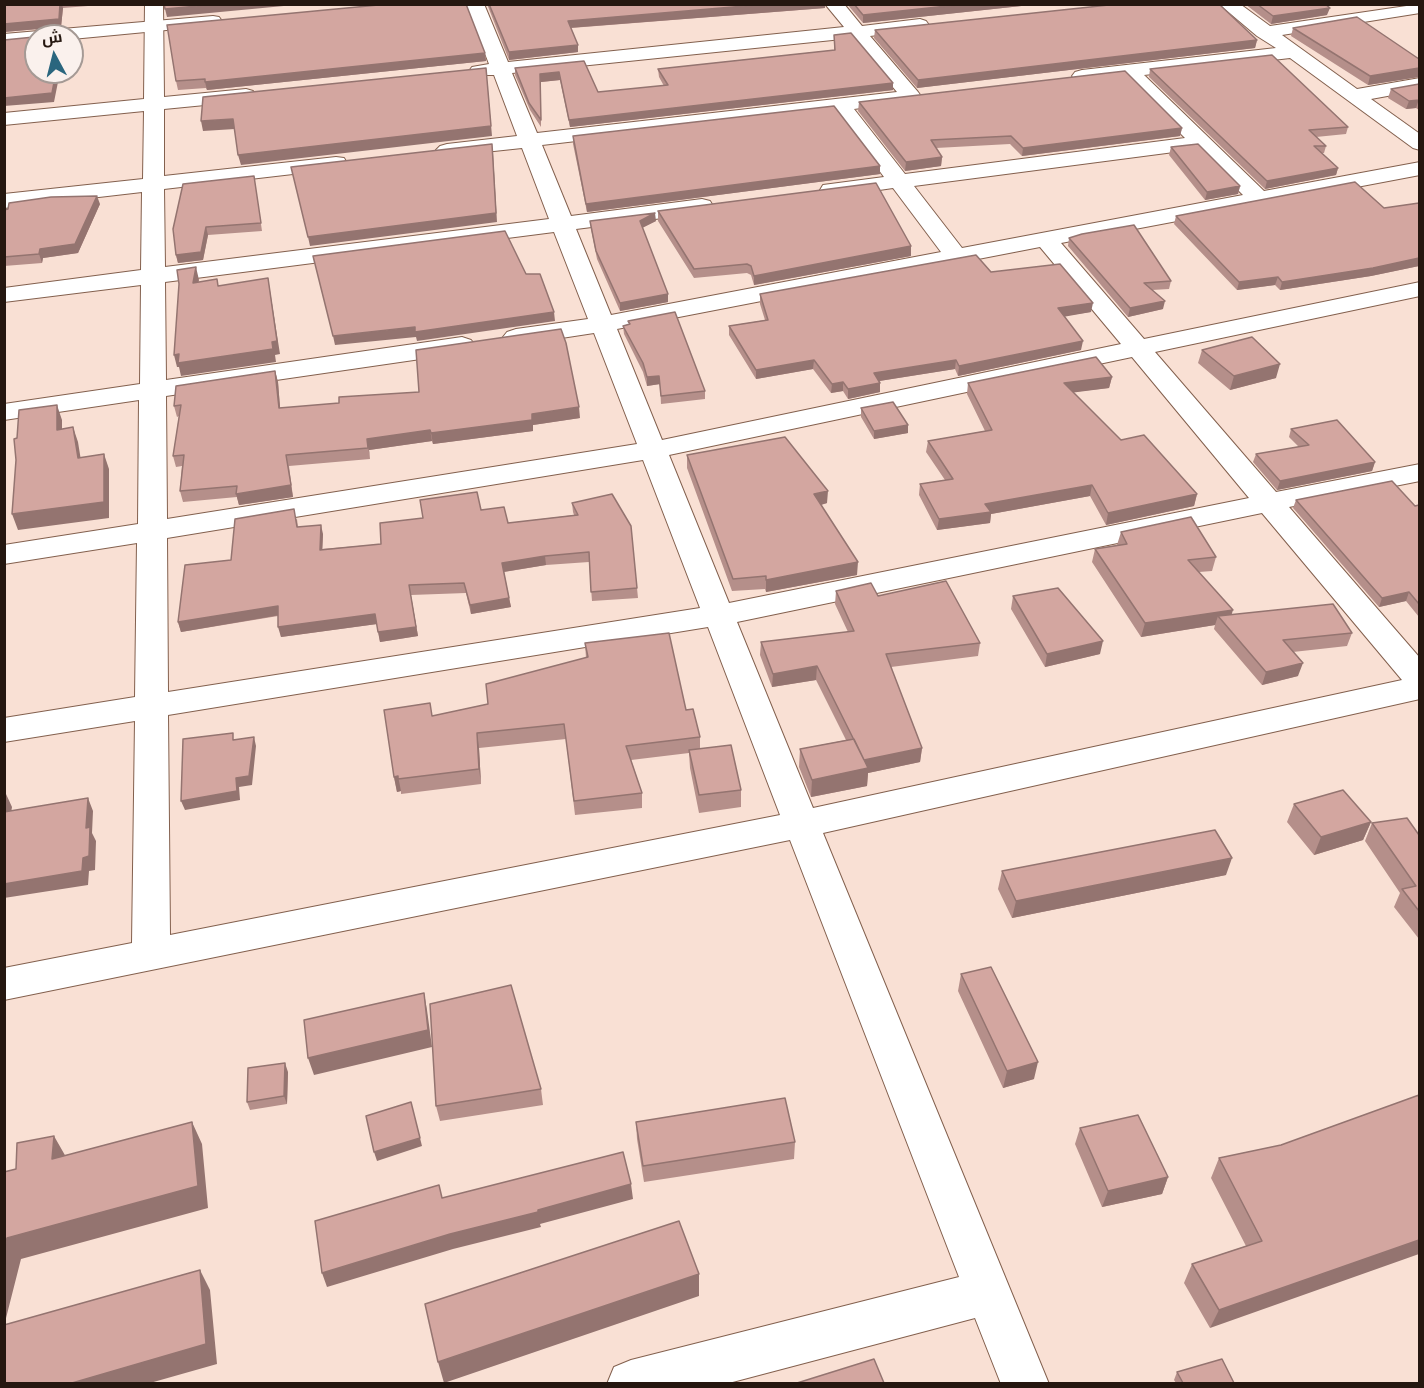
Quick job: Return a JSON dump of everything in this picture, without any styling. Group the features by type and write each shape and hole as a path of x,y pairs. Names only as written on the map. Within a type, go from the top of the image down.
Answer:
{"street":[{"path":"475,4 1025,1383"},
{"path":"834,4 911,96"},
{"path":"1228,4 1419,144"},
{"path":"1264,32 1417,10"},
{"path":"84,29 154,15 236,19"},
{"path":"151,954 154,15"},
{"path":"466,72 939,24"},
{"path":"4,40 24,38"},
{"path":"1060,79 1292,52"},
{"path":"1129,71 1259,198"},
{"path":"1352,96 1419,84"},
{"path":"4,119 270,92"},
{"path":"424,153 934,94"},
{"path":"842,105 956,256"},
{"path":"806,193 1201,142"},
{"path":"4,201 353,161"},
{"path":"4,412 603,324 1419,168"},
{"path":"4,295 725,203"},
{"path":"1045,239 1419,680"},
{"path":"4,555 653,450 1419,289"},
{"path":"4,729 719,615 1419,472"},
{"path":"4,984 802,824 1419,688"},
{"path":"631,1383 989,1292"}],"building":[{"path":"4,4 60,4 59,19 4,24"},
{"path":"164,4 219,4 165,9"},
{"path":"389,4 466,4 485,53 205,82 205,79 176,81 167,25"},
{"path":"489,4 768,4 568,21 578,45 509,52"},
{"path":"854,4 966,4 863,15"},
{"path":"1118,4 1219,4 1257,40 918,80 875,30"},
{"path":"1257,4 1325,4 1330,8 1273,16"},
{"path":"1357,17 1419,59 1419,68 1370,76 1293,28"},
{"path":"851,33 893,83 569,120 559,72 540,74 541,120 529,103 515,68 584,61 598,92 668,85 658,69 835,50 834,35"},
{"path":"24,38 24,84 54,84 52,93 4,98 4,40"},
{"path":"1272,55 1348,127 1309,130 1326,146 1314,146 1338,168 1267,181 1150,69"},
{"path":"486,68 491,126 238,155 233,119 201,121 203,97"},
{"path":"1125,71 1182,128 1023,148 1011,136 931,140 942,157 906,162 859,102"},
{"path":"1419,84 1419,100 1409,101 1391,89"},
{"path":"834,106 880,166 586,204 573,136"},
{"path":"492,144 496,213 308,237 291,167"},
{"path":"1198,144 1240,186 1207,192 1171,147"},
{"path":"254,176 261,223 206,227 201,252 176,255 173,229 183,184"},
{"path":"1355,182 1384,208 1419,203 1419,258 1373,268 1282,282 1278,277 1239,282 1176,216"},
{"path":"876,183 911,246 754,276 751,266 747,264 694,269 658,211"},
{"path":"97,196 75,244 40,249 39,254 4,257 4,210 8,209 9,203 51,197"},
{"path":"655,213 640,221 668,294 620,303 596,251 590,221"},
{"path":"1134,225 1171,281 1144,283 1165,301 1130,308 1069,238"},
{"path":"505,231 526,274 540,274 554,312 415,332 415,327 333,336 313,256"},
{"path":"976,255 991,272 1060,264 1093,303 1058,308 1083,341 959,366 956,360 874,373 880,383 848,389 843,382 832,384 814,360 756,370 729,326 768,320 760,294"},
{"path":"196,267 193,283 217,279 218,286 268,278 277,341 272,342 273,349 178,363 179,354 174,355 179,284 177,270"},
{"path":"675,312 705,391 661,396 659,376 647,377 643,363 623,326 630,324 628,321"},
{"path":"561,329 579,407 532,414 532,420 367,439 368,448 286,455 291,485 236,494 237,486 180,491 184,455 173,456 181,405 174,406 176,386 275,371 279,408 339,403 339,397 419,392 416,350"},
{"path":"1252,337 1280,364 1234,376 1202,350"},
{"path":"1096,357 1112,377 1064,383 1121,440 1144,435 1197,494 1108,513 1092,485 985,504 991,512 939,519 920,484 953,479 928,441 992,430 968,383"},
{"path":"893,402 908,425 874,431 861,408"},
{"path":"57,405 57,430 73,427 78,458 104,454 104,502 12,514 16,460 14,439 17,438 19,410"},
{"path":"1337,420 1375,462 1280,481 1256,454 1309,445 1291,429"},
{"path":"785,437 828,491 814,494 858,562 766,580 766,576 733,579 687,455"},
{"path":"1392,481 1415,506 1419,505 1419,604 1409,592 1382,598 1296,500"},
{"path":"477,492 481,510 504,507 508,523 578,515 572,503 612,494 631,526 637,588 591,592 589,552 502,563 509,598 470,605 464,583 409,585 416,627 378,632 375,614 278,627 278,606 178,622 185,565 231,560 235,519 294,509 297,527 321,525 320,550 381,544 380,523 423,518 420,500"},
{"path":"1191,517 1216,557 1188,560 1233,610 1145,623 1095,549 1127,544 1121,532"},
{"path":"946,581 980,643 886,654 922,748 864,760 817,666 773,674 761,642 854,631 836,591 871,583 878,596"},
{"path":"1058,588 1103,641 1047,654 1013,596"},
{"path":"1333,604 1352,633 1283,640 1303,663 1266,672 1218,616"},
{"path":"669,633 686,710 693,709 700,737 626,746 642,793 574,801 564,724 477,733 479,769 398,779 398,776 394,777 384,710 430,703 432,716 488,704 486,684 588,657 585,643"},
{"path":"233,733 233,740 254,737 249,776 236,778 237,791 181,801 183,739"},
{"path":"854,739 868,768 812,780 800,749"},
{"path":"731,745 741,790 699,795 689,750"},
{"path":"1343,790 1371,822 1321,837 1294,804"},
{"path":"88,798 86,828 90,827 89,856 83,858 82,871 4,884 4,812"},
{"path":"1407,818 1419,835 1419,911 1402,889 1416,886 1372,823"},
{"path":"1215,830 1232,858 1016,901 1002,871"},
{"path":"991,967 1038,1062 1007,1071 961,974"},
{"path":"511,985 541,1089 436,1106 430,1004"},
{"path":"424,993 428,1030 308,1058 304,1020"},
{"path":"285,1063 284,1096 247,1102 248,1068"},
{"path":"1419,1095 1419,1240 1219,1310 1192,1264 1262,1241 1219,1158 1281,1145"},
{"path":"785,1098 795,1142 643,1166 636,1122"},
{"path":"411,1102 420,1138 374,1152 366,1116"},
{"path":"1138,1115 1168,1177 1108,1191 1080,1128"},
{"path":"192,1122 198,1186 7,1238 4,1250 4,1172 16,1169 17,1143 54,1136 52,1159"},
{"path":"623,1152 631,1184 538,1210 538,1212 450,1234 322,1273 315,1221 439,1185 442,1198"},
{"path":"679,1221 699,1274 438,1362 425,1304"},
{"path":"200,1270 206,1344 72,1383 4,1383 4,1325"},
{"path":"874,1359 884,1383 797,1383"},
{"path":"1222,1359 1234,1383 1183,1383 1177,1372"}]}
